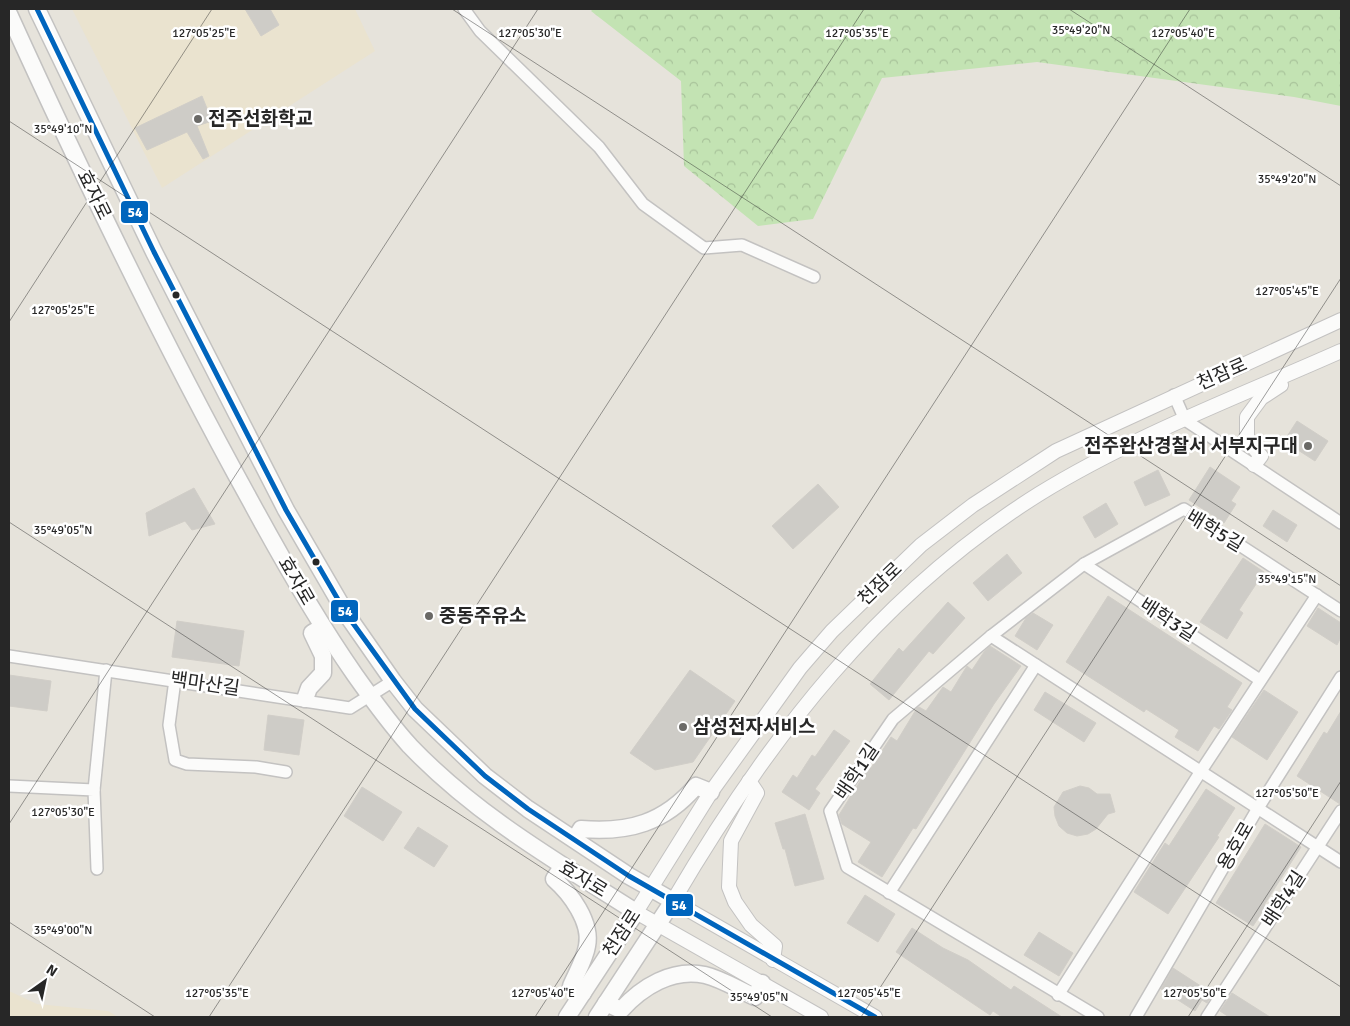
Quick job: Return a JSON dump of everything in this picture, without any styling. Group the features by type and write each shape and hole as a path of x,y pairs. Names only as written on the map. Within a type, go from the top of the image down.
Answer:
{"main road":[{"name":"효자로","path":"37,9 154,252 286,510 347,615 393,681 415,709 485,776 528,809 673,901"},
{"name":"효자로","path":"9,14 66,138 203,415 322,627 370,695 408,743 436,772 486,814 562,867 636,912"},
{"path":"305,699 309,688 322,673 323,656 312,634 322,627"},
{"path":"574,838 581,829 605,831 651,821 670,812 696,786 711,792"},
{"path":"562,867 554,879 567,890 584,922 588,945 571,986 583,993"},
{"name":"천잠로","path":"597,1017 673,901"},
{"name":"천잠로","path":"568,1017 636,912"},
{"path":"606,1003 621,1010 634,996 672,975 705,975 755,997 762,983"}],"street":[{"path":"464,9 480,30 599,147 643,204 704,248 742,245 814,277"},
{"name":"천잠로","path":"636,912 711,792 800,668 832,631 921,545 973,505 1056,451 1341,320"},
{"name":"천잠로","path":"673,901 749,781 804,704 872,628 950,558 1040,494 1097,462 1185,420 1341,351"},
{"path":"1254,465 1261,456 1247,440 1248,417 1260,398 1282,387 1279,378"},
{"path":"1174,396 1185,420 1341,523"},
{"name":"배학5길","path":"1084,564 1184,509 1341,611"},
{"path":"1084,564 990,636 1341,862"},
{"name":"배학3길","path":"1084,564 1260,680"},
{"path":"1058,995 1201,771 1317,595"},
{"name":"배학1길","path":"990,636 893,719 830,811 847,868 1058,995 1098,1017"},
{"name":"백마산길","path":"9,656 305,699 350,708 393,681"},
{"path":"889,893 1036,665"},
{"path":"96,869 94,790 106,670"},
{"name":"용호로","path":"1136,1017 1258,808 1341,678"},
{"path":"174,680 168,725 175,760 187,764 256,767 286,772"},
{"path":"749,781 757,793 731,841 729,887 735,902 751,925 775,946 773,960"},
{"path":"9,786 94,790"},
{"name":"배학4길","path":"1207,1017 1341,811"},
{"name":"효자로","path":"673,901 875,1017"},
{"name":"효자로","path":"636,912 821,1017"}],"shaded area":[{"name":"전주선화학교","path":"72,9 355,9 375,51 162,188"},
{"path":"9,991 37,1004 108,1011 118,1017 9,1017"}],"green space":[{"path":"593,9 1341,9 1341,106 1294,97 1037,62 882,78 813,219 758,226 684,166 681,81 591,11"}],"building":[{"path":"245,9 270,9 279,25 261,36"},
{"path":"202,96 212,121 197,126 209,156 203,159 187,132 147,150 135,128"},
{"path":"1297,421 1328,441 1315,461 1284,441"},
{"path":"1210,467 1240,487 1231,501 1236,504 1224,523 1189,500"},
{"path":"1158,470 1170,495 1145,506 1134,482"},
{"path":"818,484 839,507 793,549 772,526"},
{"path":"194,488 215,524 192,530 185,521 149,536 146,513"},
{"path":"1106,503 1118,524 1095,538 1083,517"},
{"path":"1273,510 1297,525 1287,542 1263,526"},
{"path":"1007,554 1022,573 988,601 973,583"},
{"path":"1243,558 1264,572 1239,610 1243,613 1227,639 1200,622"},
{"path":"1108,596 1242,683 1227,707 1232,710 1219,729 1214,726 1198,751 1175,737 1179,730 1146,709 1144,712 1066,662"},
{"path":"948,602 965,618 933,654 929,651 889,700 870,684 899,648 903,652"},
{"path":"1318,608 1341,623 1341,637 1337,645 1307,626"},
{"path":"1033,613 1053,625 1037,650 1015,636 1026,618"},
{"path":"177,621 244,631 239,666 172,657"},
{"path":"990,646 1021,666 994,704 916,829 913,828 882,877 858,862 871,842 842,824 839,815 869,767 871,768 891,737 897,741 917,708 919,707 926,711 943,687 951,692 967,666 972,670"},
{"name":"삼성전자서비스","path":"690,670 735,701 693,762 655,770 630,753"},
{"path":"9,675 51,681 47,711 9,706"},
{"path":"1264,690 1298,712 1267,760 1232,737"},
{"path":"1045,692 1096,723 1084,742 1034,710"},
{"path":"1341,711 1340,804 1297,776 1324,732 1327,734"},
{"path":"268,715 304,720 299,755 264,750"},
{"path":"834,730 850,741 815,789 820,793 809,810 782,792 793,775 797,778 812,755 815,757"},
{"path":"1080,786 1089,788 1097,794 1110,794 1115,812 1108,814 1096,829 1088,834 1077,836 1067,833 1059,826 1054,807 1063,792"},
{"path":"362,787 402,812 383,841 344,816"},
{"path":"1206,789 1235,808 1217,836 1219,837 1168,914 1134,892 1165,843 1169,846"},
{"path":"805,814 824,879 795,886 785,849 783,849 775,823"},
{"path":"1265,824 1301,847 1264,905 1266,906 1253,926 1216,903"},
{"path":"418,827 448,846 434,867 404,848"},
{"path":"865,895 895,914 878,942 847,923"},
{"path":"912,928 943,948 968,960 1011,990 1014,986 1062,1017 1002,1017 993,1011 990,1015 896,952"},
{"path":"1039,932 1073,953 1059,976 1024,955"},
{"path":"1173,968 1213,994 1207,1003 1202,1000 1195,1011 1161,989"},
{"path":"1232,993 1270,1017 1229,1017 1220,1011"}],"transit line":[{"name":"54","path":"37,9 154,252 286,510 347,615 415,709 485,776 528,809 629,876 875,1017"}],"place":[{"name":"전주선화학교","path":"198,119"},
{"name":"전주완산경찰서 서부지구대","path":"1308,446"},
{"name":"중동주유소","path":"429,616"},
{"name":"삼성전자서비스","path":"683,727"}]}
